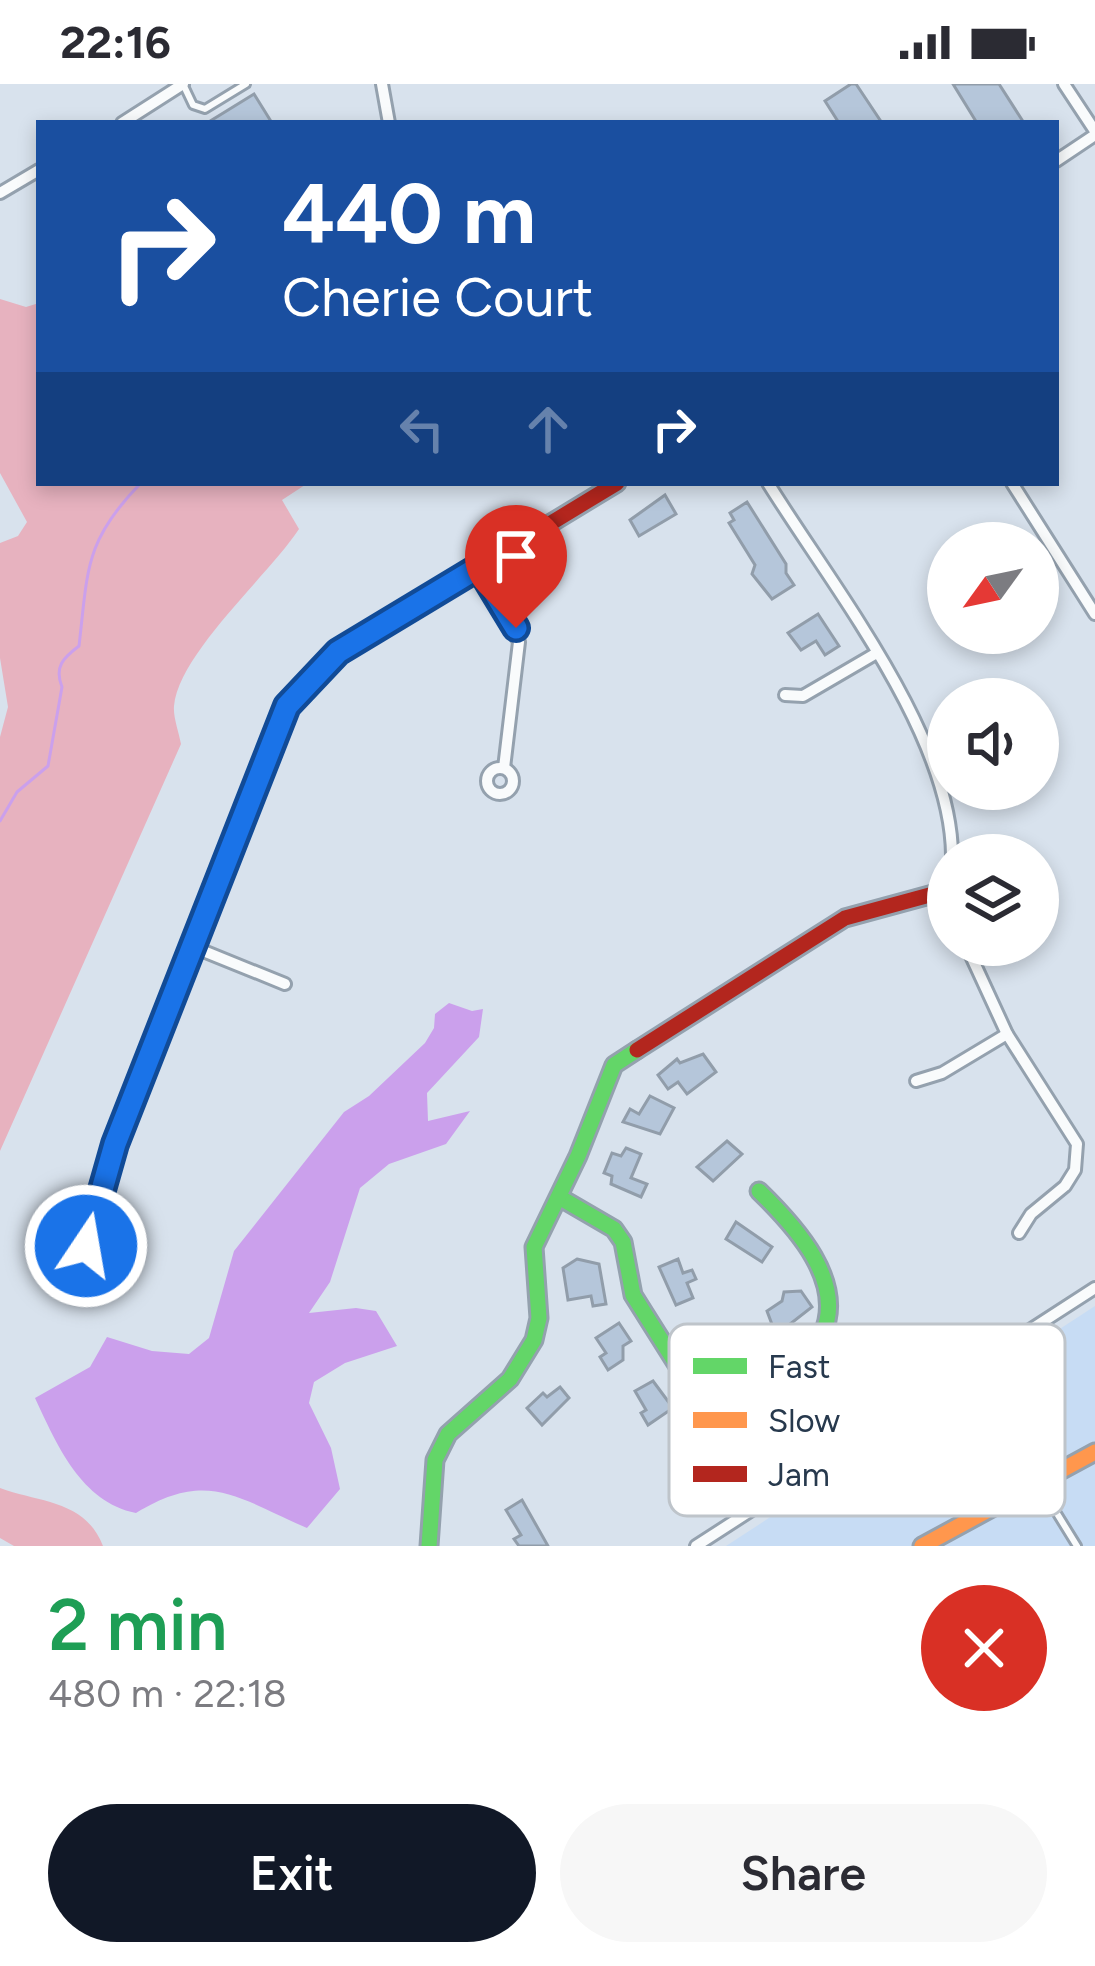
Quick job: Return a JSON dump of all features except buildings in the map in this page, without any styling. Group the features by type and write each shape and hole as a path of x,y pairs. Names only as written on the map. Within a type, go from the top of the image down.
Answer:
{"street":[{"path":"127,120 183,84"},
{"path":"382,84 388,120"},
{"path":"1059,159 1095,133 1064,84"},
{"path":"0,193 36,172"},
{"path":"86,1246 100,1182 277,725 300,688 338,652 612,486"},
{"path":"770,486 929,748 948,810 950,834"},
{"path":"1014,486 1095,614"},
{"path":"479,567 519,642 504,768"},
{"path":"785,694 803,696 874,654"},
{"path":"429,1546 435,1460 448,1434 510,1379 534,1340 539,1318 534,1247 560,1197 614,1065 845,918 927,896"},
{"path":"191,946 285,984"},
{"path":"975,966 1007,1034 1077,1144 1075,1170 1065,1186 1030,1214 1018,1233"},
{"path":"916,1081 943,1073 1007,1034"},
{"path":"759,1191 777,1207 826,1278 834,1304 831,1324"},
{"path":"560,1197 614,1229 623,1242 632,1295 669,1353"},
{"path":"1039,1324 1095,1288"},
{"path":"1065,1468 1095,1452"},
{"path":"696,1546 742,1516"},
{"path":"922,1546 977,1516"}],"lane":[{"path":"183,84 194,105 205,109 246,84"},
{"path":"1058,1516 1077,1546"}],"shaded area":[{"path":"0,299 26,307 36,304 36,486 303,486 282,500 299,529 208,639 180,685 174,710 181,744 0,1151 0,737 8,707 0,658 0,543 18,536 27,522 0,473"},
{"path":"449,1003 472,1011 483,1009 479,1037 427,1093 428,1121 470,1111 446,1144 389,1164 360,1188 330,1282 309,1313 376,1311 397,1346 345,1363 314,1382 309,1403 331,1448 340,1489 307,1528 241,1498 203,1490 161,1500 136,1513 100,1497 73,1469 35,1398 90,1367 107,1337 152,1351 189,1354 209,1338 234,1251 344,1112 369,1096 425,1043 434,1028 435,1014"},
{"path":"1095,1306 1095,1546 726,1546 772,1516 1065,1516 1065,1326"},
{"path":"0,1488 73,1511 95,1531 103,1546 14,1546 0,1538"}],"waterway":[{"path":"0,821 17,792 48,766 62,687 60,668 79,646 92,558 109,522 138,486"}],"traffic: fast":[{"path":"429,1546 435,1460 448,1434 510,1379 534,1340 539,1318 534,1247 578,1156 614,1065 637,1050"},
{"path":"759,1191 801,1238 823,1275 828,1295 825,1324"},
{"path":"559,1197 614,1229 623,1242 633,1295 669,1352"}],"traffic: slow":[{"path":"86,1246 100,1182 277,725 331,662 444,588"},
{"path":"1065,1468 1095,1452"},
{"path":"922,1546 977,1516"}],"traffic: jam":[{"path":"444,588 612,486"},
{"path":"637,1050 845,918 927,896"}],"route":[{"path":"86,1246 100,1182 287,706 338,652 479,567 516,628"}]}
